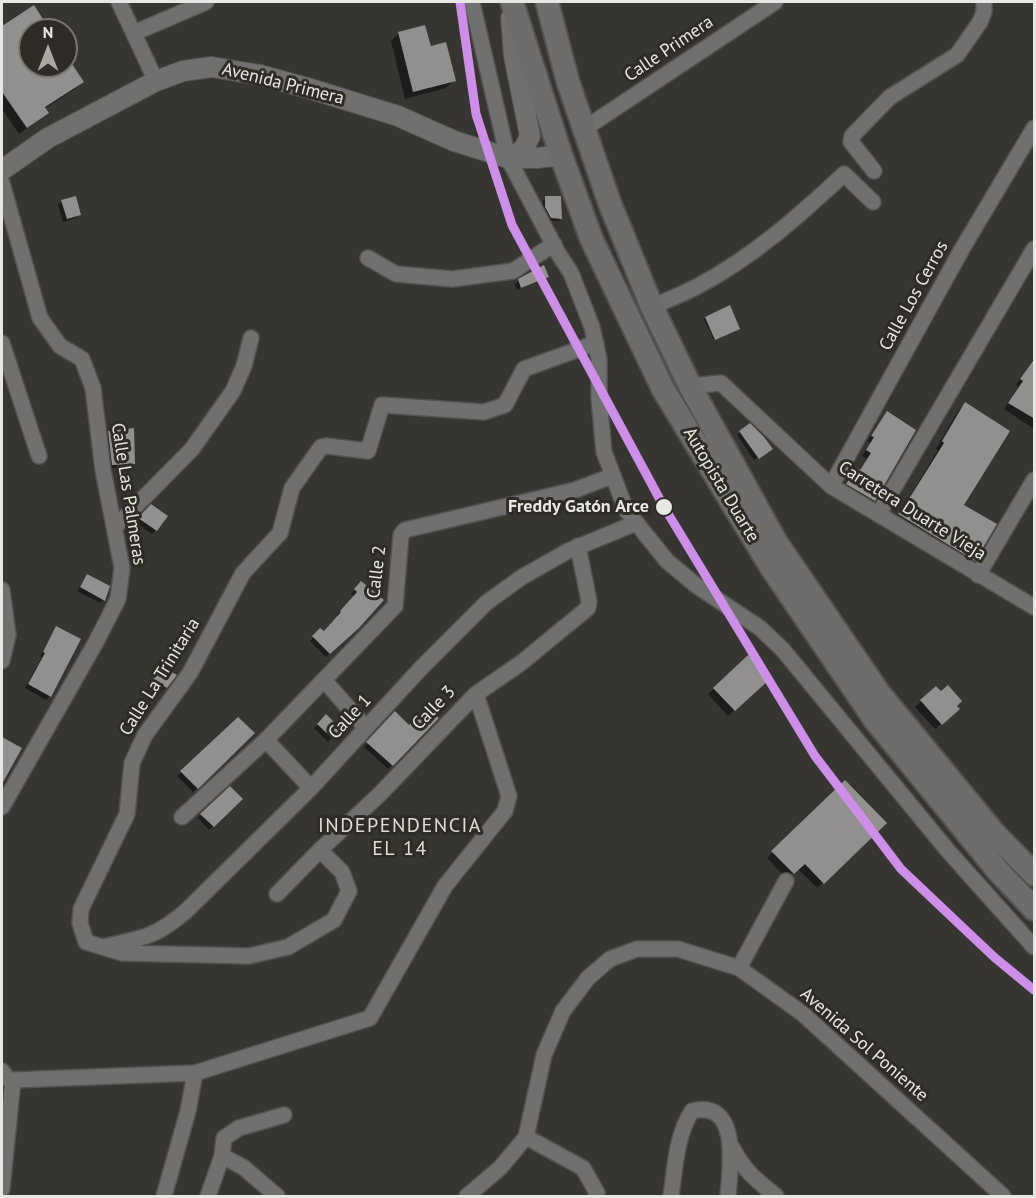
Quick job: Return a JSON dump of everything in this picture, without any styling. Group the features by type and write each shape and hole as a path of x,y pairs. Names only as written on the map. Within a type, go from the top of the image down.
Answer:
{"highway":[{"name":"Autopista Duarte","path":"511,2 591,237 663,389 771,567 875,720 999,872 1035,909"},
{"name":"Autopista Duarte","path":"547,2 562,62 584,129 610,204 652,307 690,386 776,542 879,693 994,833 1035,874"}],"main road":[{"path":"508,158 523,150 530,136 514,56 511,2"},
{"name":"Avenida Primera","path":"2,170 48,138 156,81 183,71 212,67 260,75 311,89 398,116 454,141 508,158 537,158 561,154"}],"street":[{"path":"119,2 156,81"},
{"path":"134,33 206,2"},
{"path":"472,2 508,158 571,273 592,327 596,343 603,445 612,476 626,510 667,561 697,586 760,628 783,650 949,852 1035,947"},
{"path":"874,171 852,142 852,135 891,97 957,55 980,22 984,12 984,2"},
{"name":"Calle Primera","path":"584,129 769,4"},
{"name":"Calle Los Cerros","path":"831,486 962,249 1035,128"},
{"path":"652,307 698,286 777,234 844,174 861,155"},
{"path":"844,174 873,202"},
{"name":"Calle Las Palmeras","path":"2,183 40,318 60,346 82,359 93,388 103,470 122,568 118,599 2,807"},
{"path":"368,258 396,274 452,279 513,271 554,244"},
{"path":"879,513 1035,249"},
{"path":"115,527 192,449 233,391 244,366 251,338"},
{"path":"2,343 39,456"},
{"name":"Calle La Trinitaria","path":"320,850 342,872 349,891 334,920 288,946 249,956 122,953 86,942 80,923 81,909 127,814 132,763 145,735 190,673 243,573 280,533 292,488 316,452 327,446 368,451 382,405 484,412 505,405 524,369 596,343"},
{"name":"Carretera Duarte Vieja","path":"690,386 721,383 831,486 1035,608"},
{"name":"Calle 2","path":"182,817 266,740 395,606 401,536 405,530 574,490 612,476"},
{"path":"978,575 1035,480"},
{"name":"Calle 1","path":"103,947 147,938 169,926 186,911 311,788 422,667 486,603 522,577 578,546 636,523"},
{"name":"Calle 3","path":"277,894 379,795 476,694 521,663 588,608 589,601 578,546"},
{"path":"2,590 8,634 2,662"},
{"path":"324,680 366,728"},
{"path":"2,1189 7,1076 195,1074 370,1018 445,886 505,811 509,796 476,694"},
{"path":"266,740 311,788"},
{"path":"739,968 786,881"},
{"name":"Avenida Sol Poniente","path":"467,1197 500,1168 525,1137 544,1055 563,1011 588,978 610,959 637,949 678,949 739,968 803,1014 1003,1197"},
{"path":"164,1197 188,1112 195,1074"},
{"path":"671,1197 679,1140 685,1122 692,1112 703,1109 717,1115 727,1126 732,1147 740,1164 751,1177 776,1197"},
{"path":"208,1197 222,1156 224,1138 238,1128 284,1115"},
{"path":"525,1137 583,1168 597,1193 596,1197"},
{"path":"728,1197 732,1147"},
{"path":"222,1156 243,1167 277,1197"}],"building":[{"path":"34,5 42,18 18,18 18,78 78,78 78,73 84,82 45,107 49,113 27,128 2,92 2,26"},
{"path":"425,25 431,46 446,42 456,81 413,92 398,32"},
{"path":"76,196 81,215 67,219 61,200"},
{"path":"545,196 561,196 562,219 551,218 545,207"},
{"path":"544,265 549,277 521,288 518,279"},
{"path":"730,305 740,329 715,340 705,317"},
{"path":"1035,358 1035,419 1008,403 1023,381 1020,379"},
{"path":"965,402 1010,431 964,505 997,524 975,561 898,514 944,443 942,441"},
{"path":"887,411 916,430 875,501 846,484 856,468 860,470 871,453 866,450 874,437 871,436"},
{"path":"750,423 773,449 759,459 739,431"},
{"path":"134,428 135,464 112,465 108,431"},
{"path":"151,504 168,516 157,531 138,518"},
{"path":"87,574 110,586 105,601 80,587"},
{"path":"361,581 384,600 359,628 330,654 312,636 320,628 324,631 341,612 357,592 354,589"},
{"path":"56,626 81,639 51,697 28,684 45,653 43,652"},
{"path":"748,655 770,679 735,711 713,688"},
{"path":"161,666 177,675 167,688 153,680"},
{"path":"948,685 962,701 957,706 960,709 942,725 920,700 936,686 941,691"},
{"path":"426,707 439,718 393,766 366,742 395,711 409,725"},
{"path":"326,714 342,730 333,739 317,724"},
{"path":"238,717 255,733 198,789 180,771"},
{"path":"2,737 22,748 2,784"},
{"path":"845,780 887,823 824,884 805,864 794,874 771,851"},
{"path":"230,786 243,799 214,827 200,814"}],"transit line":[{"path":"460,2 476,114 512,225 664,507 815,756 901,869 994,957 1034,990"}],"place":[{"name":"Freddy Gatón Arce","path":"664,507"}],"district":[{"name":"INDEPENDENCIA EL 14","path":"400,838"}]}
